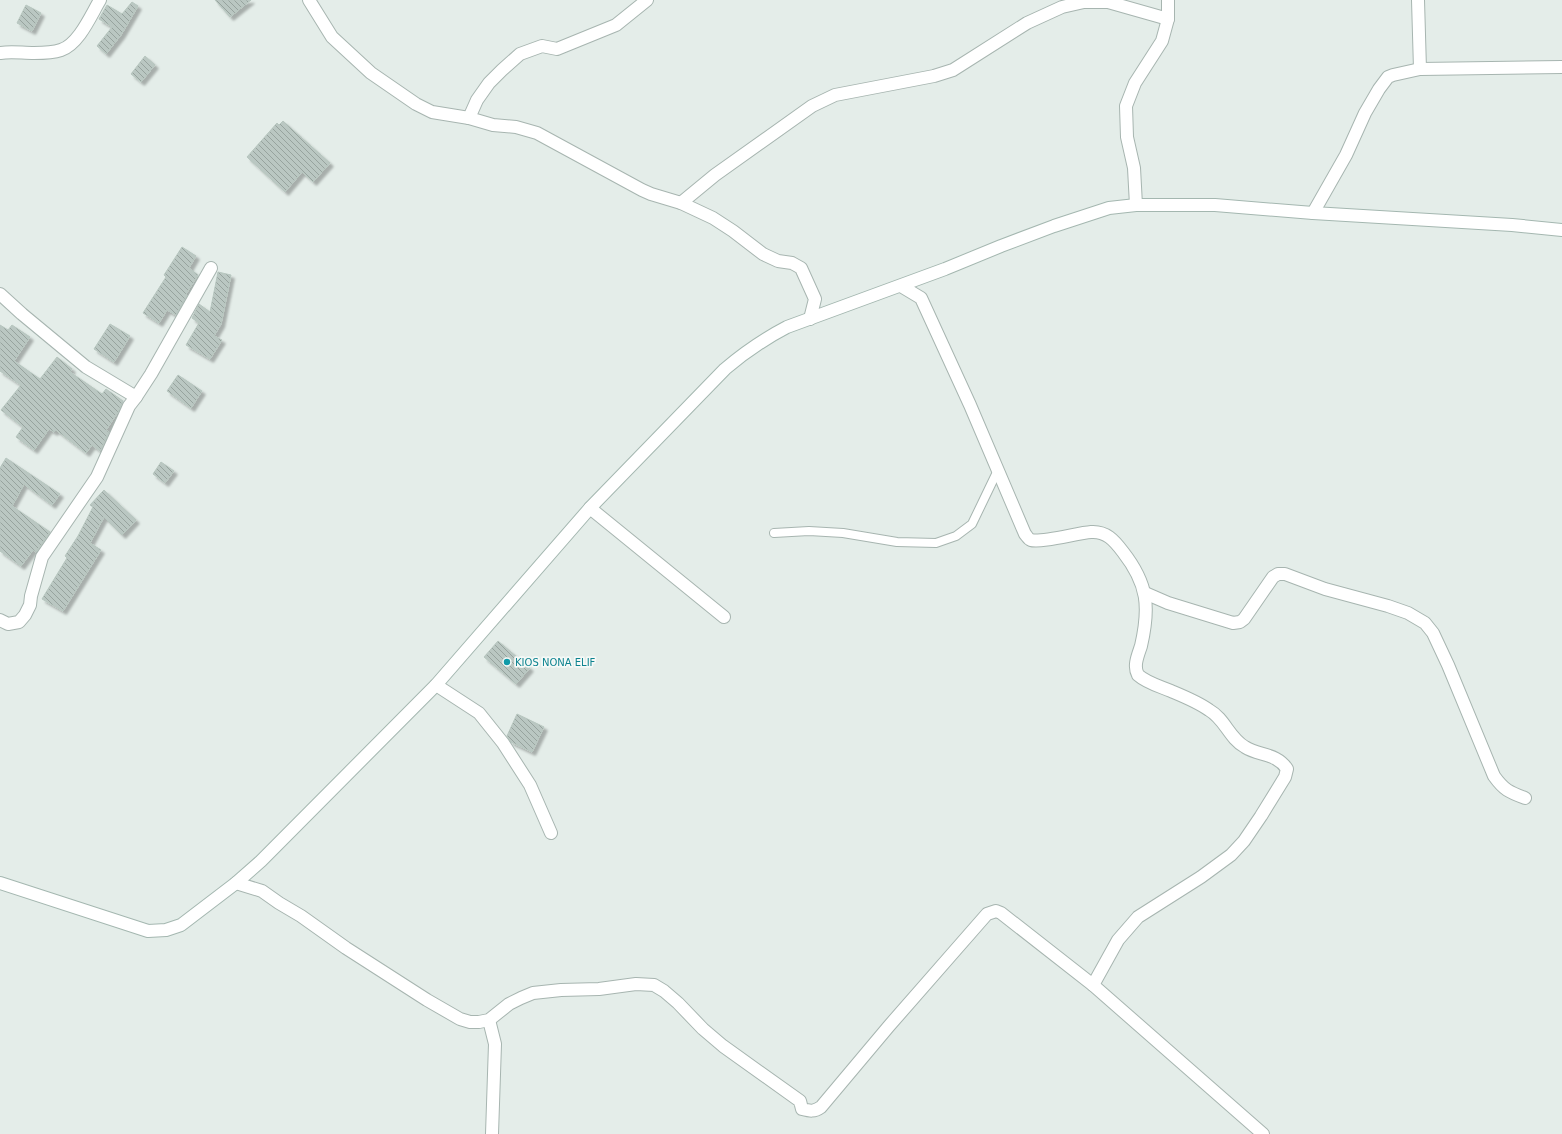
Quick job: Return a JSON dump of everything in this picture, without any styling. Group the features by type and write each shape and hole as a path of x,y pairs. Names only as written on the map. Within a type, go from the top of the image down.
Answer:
{"street":[{"path":"0,53 14,51 50,52 62,50 72,43 82,31 100,0"},
{"path":"309,0 332,37 371,73 389,86 432,112 469,118 493,125 516,127 537,133 642,190 681,202 713,218 763,254 778,262 792,264 801,268 815,299 810,319"},
{"path":"469,118 477,100 489,83 520,54 542,46 557,49 616,26 647,0"},
{"path":"1136,205 1134,168 1127,137 1126,106 1135,83 1162,42 1168,19 1168,0"},
{"path":"1418,0 1420,69"},
{"path":"681,202 715,175 812,106 835,95 934,76 953,70 1027,23 1062,7 1084,2 1108,2 1168,19"},
{"path":"1313,213 1346,155 1365,113 1384,82 1393,75 1420,69 1562,67"},
{"path":"0,883 148,931 166,930 181,925 262,861 436,686 590,508 725,369 744,352 787,327 901,286 1054,226 1109,208 1136,205 1215,206 1512,225 1562,230"},
{"path":"0,620 8,624 20,622 25,615 30,604 42,557 96,477 129,406 151,374 211,268"},
{"path":"901,286 921,298 1028,538 1032,540 1044,540 1074,534 1097,532 1107,535 1112,539 1126,555 1140,579 1145,592 1147,611 1136,667 1138,675 1147,681 1174,692 1210,710 1224,724 1236,741 1247,748 1277,759 1283,763 1287,769 1285,777 1261,816 1244,841 1232,855 1201,877 1138,917 1118,940 1093,985"},
{"path":"0,294 86,367 136,397"},
{"path":"590,508 724,617"},
{"path":"1145,592 1168,603 1233,623 1240,622 1244,618 1273,577 1278,574 1285,574 1324,589 1388,606 1414,616 1425,623 1432,633 1494,776 1502,787 1525,798"},
{"path":"436,686 479,713 503,743 530,785 551,833"},
{"path":"236,883 262,891 445,1012 470,1022 489,1020 509,1004 533,994 560,990 599,989 636,984 654,985 678,1003 703,1029 723,1046 800,1101 802,1109 809,1111 816,1111 822,1107 889,1026 987,914 996,911 1001,912 1093,985 1263,1134"},
{"path":"489,1020 495,1044 492,1134"}],"lane":[{"path":"774,533 809,531 844,534 897,542 936,543 956,536 972,524 998,470"}],"building":[{"path":"215,0 251,0 230,17"},
{"path":"132,2 138,6 121,35 106,54 97,46 112,27 99,19 107,5 122,14"},
{"path":"26,5 41,13 32,31 17,23"},
{"path":"145,56 155,65 141,82 131,74"},
{"path":"283,121 330,163 313,182 302,172 285,192 247,157 277,123 279,125"},
{"path":"182,247 196,256 189,268 198,275 186,294 187,295 176,315 167,310 159,323 143,313 166,277 164,275"},
{"path":"218,272 231,275 221,324 214,336 222,340 210,359 186,345 199,323 192,318 199,304 210,312"},
{"path":"110,324 130,336 114,362 94,349"},
{"path":"0,325 8,330 12,325 30,337 14,361 40,379 57,357 72,369 70,372 102,394 106,389 123,401 118,412 106,430 109,432 100,451 92,445 86,453 56,430 54,432 49,429 34,450 16,437 23,427 1,410 21,385 0,371"},
{"path":"178,375 202,391 191,408 167,391"},
{"path":"6,458 60,494 52,505 24,484 12,506 50,532 36,552 33,550 21,566 0,551 0,468"},
{"path":"161,462 174,471 165,483 153,474"},
{"path":"104,490 136,520 122,535 104,517 90,543 101,550 63,611 42,599 67,558 65,556 78,536 93,507 90,505"},
{"name":"KIOS NONA ELIF","path":"498,641 530,668 516,684 484,657"},
{"path":"517,714 544,727 532,752 511,742 507,736"}],"place":[{"name":"KIOS NONA ELIF","path":"507,662"}]}
